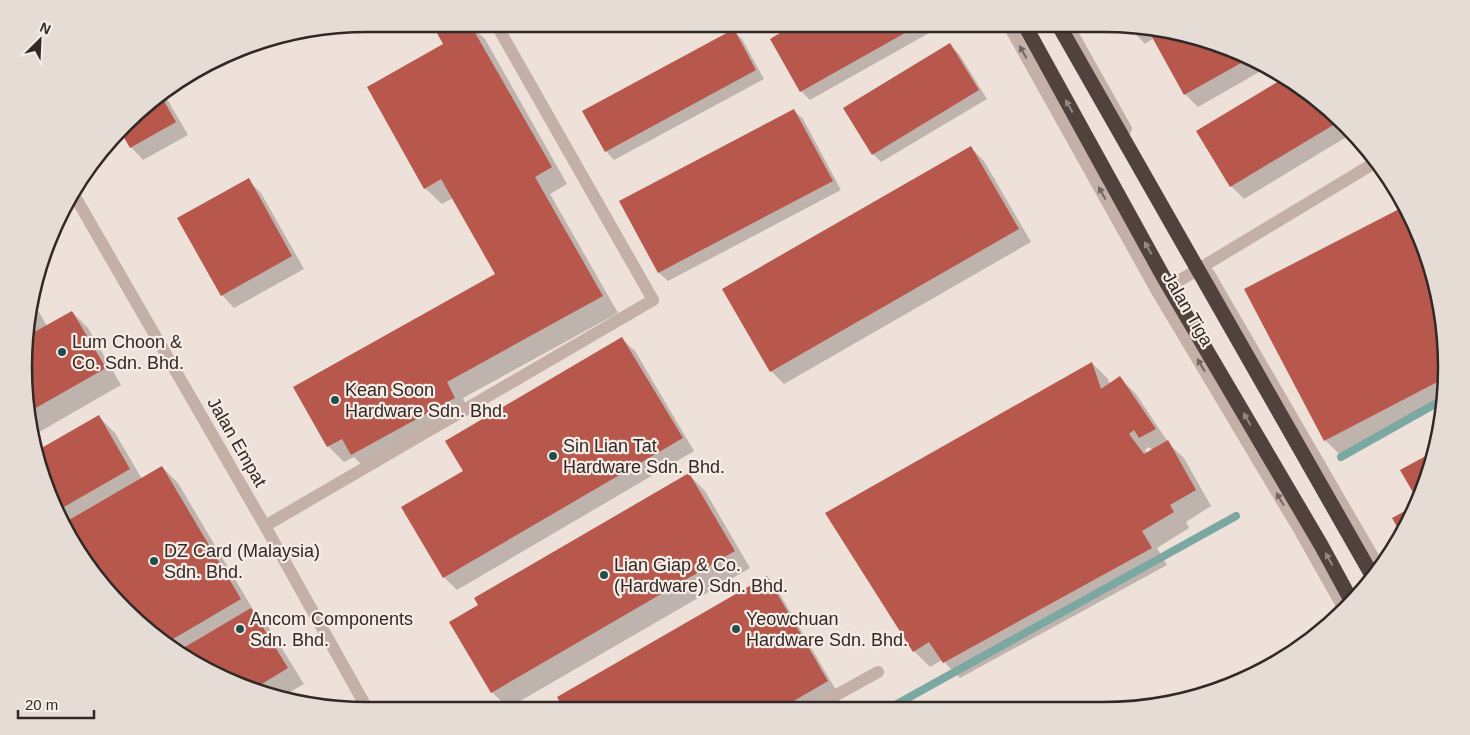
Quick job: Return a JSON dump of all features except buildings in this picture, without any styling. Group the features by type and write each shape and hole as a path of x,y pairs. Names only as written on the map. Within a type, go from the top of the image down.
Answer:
{"highway":[{"path":"1028,32 1164,278 1348,595"},
{"path":"1063,32 1368,571"}],"street":[{"path":"265,526 653,300 501,32"},
{"name":"Jalan Tiga","path":"1012,32 1158,293 1300,531 1340,603"},
{"name":"Jalan Tiga","path":"1072,32 1376,561"},
{"path":"1158,293 1369,166"},
{"name":"Jalan Empat","path":"77,200 265,526 364,702"},
{"path":"824,702 878,672"}],"waterway":[{"path":"1341,457 1436,404"},
{"path":"901,702 1236,516"}],"place":[{"name":"Lum Choon & Co. Sdn. Bhd.","path":"62,352"},
{"name":"Kean Soon Hardware Sdn. Bhd.","path":"335,400"},
{"name":"Sin Lian Tat Hardware Sdn. Bhd.","path":"553,456"},
{"name":"DZ Card (Malaysia) Sdn. Bhd.","path":"154,561"},
{"name":"Lian Giap & Co. (Hardware) Sdn. Bhd.","path":"604,575"},
{"name":"Ancom Components Sdn. Bhd.","path":"240,629"},
{"name":"Yeowchuan Hardware Sdn. Bhd.","path":"736,629"}]}
